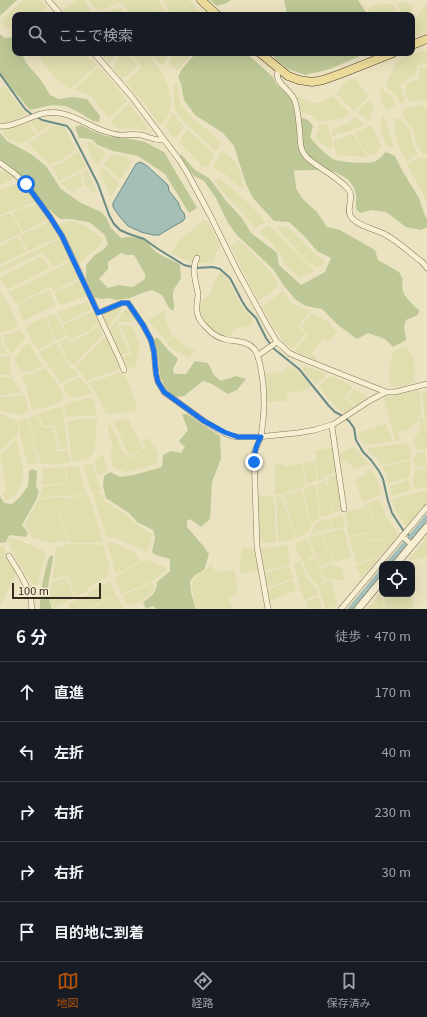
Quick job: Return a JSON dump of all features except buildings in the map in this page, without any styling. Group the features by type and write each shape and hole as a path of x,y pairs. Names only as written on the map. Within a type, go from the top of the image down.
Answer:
{"main road":[{"path":"201,0 214,12"},
{"path":"415,44 427,39"},
{"path":"264,56 288,76 299,80 312,82 340,74 385,56"}],"street":[{"path":"48,0 58,12"},
{"path":"97,56 132,97 188,174 210,215 274,345 298,357 386,392 395,392 427,384"},
{"path":"279,69 276,73 280,83 292,95 295,101 300,134 300,147 306,158 347,188 350,192 351,198 349,211 353,218 371,229 386,235 422,262 427,268"},
{"path":"0,126 7,126 41,114 60,113 73,117 104,131 121,135 135,134 158,141 164,140"},
{"path":"0,163 26,184 62,236 124,370"},
{"path":"197,258 194,268 198,295 197,313 201,322 208,330 223,339 246,343 251,346 258,355 263,378 264,410 261,437 254,453 257,547 268,609"},
{"path":"98,313 122,303 128,303 151,340 158,382 164,392 204,421 224,432 238,437 261,437 315,430 331,425 386,392"},
{"path":"258,355 274,345"},
{"path":"331,425 344,509"},
{"path":"341,609 405,535 427,507"},
{"path":"398,561 411,544 427,527"},
{"path":"405,535 411,544"},
{"path":"9,556 30,593 32,609"},
{"path":"358,609 379,584"}],"shaded area":[{"path":"23,0 41,0 47,7 40,12 12,12 12,29 6,28 0,21"},
{"path":"77,0 84,0 92,12 64,12 62,10"},
{"path":"88,0 145,0 156,12 129,12 121,2 97,11"},
{"path":"147,0 159,0 166,12 157,12"},
{"path":"163,0 189,0 200,12 170,12"},
{"path":"405,2 414,7 411,12 401,12 397,3"},
{"path":"427,3 427,32 415,38 415,21"},
{"path":"393,4 397,12 369,12 372,5"},
{"path":"120,7 124,12 106,12"},
{"path":"427,50 427,61 425,64 418,66 415,76 400,85 405,102 400,103 397,97 386,86 387,81 397,62 406,56 415,56 415,53"},
{"path":"38,56 86,56 97,65 72,88 67,87 55,78"},
{"path":"103,56 114,56 114,58 109,63"},
{"path":"130,56 138,66 122,79 113,68 118,57"},
{"path":"133,56 149,56 161,71 167,84 171,98 170,112 163,124 158,123 148,108 126,82 142,68"},
{"path":"153,56 167,56 165,63 161,65"},
{"path":"173,56 190,56 178,71 169,64"},
{"path":"99,67 108,76 127,101 109,118 91,96 74,89"},
{"path":"420,67 427,68 427,102 422,100 409,102 405,94 406,84 418,79"},
{"path":"356,78 360,86 369,96 354,111 336,94 346,81"},
{"path":"174,83 178,83 180,103 193,119 222,143 216,151 179,117 174,107"},
{"path":"4,86 27,114 9,123 0,122 0,88"},
{"path":"381,88 392,97 396,105 386,111 379,91"},
{"path":"298,96 311,103 321,103 332,96 350,113 343,118 318,121 311,115 301,112 298,107 298,100 296,97"},
{"path":"369,101 374,106 369,121 357,112"},
{"path":"129,103 148,129 144,131 132,128 119,129 110,122"},
{"path":"418,105 427,110 427,152 423,155 416,144 412,128 406,121 403,114 405,108"},
{"path":"173,113 184,127 175,139 165,126"},
{"path":"383,116 385,118 394,149 386,145 381,131 381,121"},
{"path":"356,117 365,125 333,136 332,130"},
{"path":"395,118 400,119 409,129 414,147 418,154 407,161 400,150 395,133"},
{"path":"37,119 51,125 38,133 30,120"},
{"path":"29,123 36,135 22,144 9,139 2,132 3,129"},
{"path":"327,124 333,148 329,148 318,141 315,137 319,130 319,125"},
{"path":"371,125 381,145 376,153 370,156 361,146 355,133"},
{"path":"54,126 63,127 66,130 75,149 62,160 50,164 28,144"},
{"path":"187,129 214,154 209,166 203,167 179,142"},
{"path":"353,134 368,157 337,155 334,140"},
{"path":"87,142 91,142 106,153 97,166 91,157"},
{"path":"222,150 235,161 240,172 244,188 241,188 225,174 213,167"},
{"path":"78,152 86,167 59,181 53,166 64,162"},
{"path":"112,154 130,158 131,163 120,180 104,164"},
{"path":"419,157 427,158 427,203 407,165"},
{"path":"103,167 119,184 111,197 99,172"},
{"path":"7,169 17,177 0,185 0,172"},
{"path":"87,169 97,192 93,192 85,185 83,171"},
{"path":"81,173 83,186 72,192 61,183"},
{"path":"219,178 240,195 265,222 255,229 242,212 225,195 215,181"},
{"path":"21,182 35,202 0,215 0,190"},
{"path":"36,204 48,220 23,232 12,212"},
{"path":"10,213 22,233 0,243 0,217"},
{"path":"204,220 209,223 220,246 214,263 192,262 171,253 179,241"},
{"path":"71,221 87,227 101,238 103,243 79,263 59,225"},
{"path":"49,222 58,237 28,251 20,236"},
{"path":"267,225 274,230 315,271 300,278 284,263 273,244 259,233"},
{"path":"282,226 290,229 315,254 325,261 324,264 317,268 307,262 276,227"},
{"path":"18,237 26,252 0,264 0,246"},
{"path":"59,239 70,259 53,267 43,252 0,273 0,267"},
{"path":"239,240 270,271 279,286 259,301 231,246"},
{"path":"41,256 50,268 8,289 0,280 0,277"},
{"path":"71,261 78,279 53,291 51,286 16,304 9,292"},
{"path":"220,272 226,277 244,310 254,320 251,325 235,329 230,336 219,335 210,329 203,320 199,311 201,302 211,293 212,286"},
{"path":"79,281 87,296 60,305 54,293"},
{"path":"49,290 56,305 24,320 22,319 17,305"},
{"path":"0,291 10,306 18,326 1,332 0,332"},
{"path":"283,291 290,302 310,311 298,327 305,334 293,349 285,344 262,307"},
{"path":"87,302 92,309 63,323 57,312"},
{"path":"121,307 122,309 107,329 101,314"},
{"path":"125,309 129,310 135,320 132,322 118,322 117,320"},
{"path":"165,310 166,323 173,336 166,341 148,320"},
{"path":"93,311 99,322 87,332 70,340 63,325"},
{"path":"312,313 328,321 337,333 329,341 323,339 311,353 317,361 294,351 308,335 301,327"},
{"path":"55,314 66,336 56,341 47,316"},
{"path":"45,317 55,341 39,350 32,341 26,327"},
{"path":"116,320 129,352 120,356 109,330"},
{"path":"100,325 103,334 75,364 70,365 59,342 66,338 70,342 86,335"},
{"path":"120,325 132,326 140,346 135,367 125,368 121,358 132,353"},
{"path":"20,329 25,338 13,352 10,352 5,345 3,335 14,333"},
{"path":"0,335 3,345 8,354 0,354"},
{"path":"106,336 121,369 87,381 76,367"},
{"path":"175,336 183,344 195,351 189,358 174,350 167,343"},
{"path":"57,343 70,368 73,368 79,375 61,383 39,352"},
{"path":"29,344 43,366 31,372 21,371 14,360 23,346"},
{"path":"407,346 414,360 415,382 391,387 389,371 393,351"},
{"path":"11,356 11,374 0,375 0,357"},
{"path":"305,365 327,374 316,384 302,370"},
{"path":"288,366 295,369 311,386 304,391 288,392 286,401 267,402 264,374 283,372"},
{"path":"45,368 62,392 63,399 62,401 48,407 32,410 26,385 22,377 24,374 31,374"},
{"path":"123,372 138,409 132,412 109,415 105,412 98,396 88,383"},
{"path":"330,376 345,382 352,388 345,398 355,407 345,414 333,404 319,386"},
{"path":"0,377 11,377 21,393 0,395"},
{"path":"80,377 91,391 90,394 71,398 67,395 63,385"},
{"path":"354,389 368,397 356,406 348,398"},
{"path":"420,390 422,416 418,416 418,423 412,424 412,428 398,432 400,441 396,441 384,398 388,395"},
{"path":"427,390 427,426 425,423 422,392"},
{"path":"24,395 29,411 19,415 0,410 0,397"},
{"path":"88,398 93,399 97,415 66,417 66,404"},
{"path":"62,406 68,449 60,449 55,425 44,426 37,414"},
{"path":"0,414 17,420 19,432 0,451"},
{"path":"35,415 43,428 53,427 58,449 38,455 29,418"},
{"path":"419,417 423,417 427,429 427,449 417,450 413,441 420,430"},
{"path":"28,418 38,463 27,464 20,434 19,420"},
{"path":"83,418 97,419 95,450 89,458 79,461 72,461 67,422"},
{"path":"126,419 131,420 130,424 143,448 130,456 113,422"},
{"path":"386,424 392,441 365,445 358,433"},
{"path":"107,425 110,425 122,451 130,458 145,448 142,440 148,438 159,454 156,464 126,472 113,467 111,457 112,444"},
{"path":"16,438 23,467 22,481 17,493 10,499 5,500 3,494 6,490 0,455"},
{"path":"408,443 411,459 381,465 377,458 368,451 368,448"},
{"path":"333,447 337,472 332,473 317,482 318,472 315,451"},
{"path":"355,447 369,464 354,469 347,461 341,461 340,453"},
{"path":"53,451 68,451 70,462 40,464 38,456"},
{"path":"425,452 427,465 415,469 414,457 416,454"},
{"path":"100,455 104,455 108,470 99,476 94,463"},
{"path":"315,461 317,471 316,481 307,484 303,463"},
{"path":"410,461 411,469 408,478 389,483 383,467"},
{"path":"282,463 283,467 302,463 305,486 282,494 275,494 274,465"},
{"path":"92,464 100,491 92,493 84,465"},
{"path":"79,466 86,493 66,496 54,495 39,499 43,487 68,483 66,467"},
{"path":"64,467 67,482 42,485 42,469"},
{"path":"427,468 427,487 415,489 412,480 415,471"},
{"path":"371,469 378,482 381,495 363,502 355,480 366,475 366,471"},
{"path":"338,474 343,507 334,513 327,480 333,475"},
{"path":"325,480 329,491 333,514 321,517 317,485"},
{"path":"408,480 412,490 392,496 390,486"},
{"path":"315,485 320,517 311,524 303,490 307,487"},
{"path":"301,490 311,527 307,533 300,537 296,537 283,495"},
{"path":"427,490 427,504 407,527 396,511 392,499"},
{"path":"100,492 105,501 152,534 147,552 113,537 106,537 93,495"},
{"path":"88,494 103,542 71,543 58,509 69,502 70,498"},
{"path":"274,496 276,542 260,543 258,497"},
{"path":"276,496 281,496 295,538 287,541 278,542"},
{"path":"55,497 69,498 68,502 57,509 69,541 51,543 33,538 25,524 38,501"},
{"path":"378,500 381,503 387,519 397,532 398,536 386,551 382,539 371,540 368,532 349,536 345,513 359,509 368,504 376,530 369,503"},
{"path":"342,515 345,527 333,529 330,519"},
{"path":"328,519 332,529 310,535 316,524 320,521"},
{"path":"344,529 351,558 335,562 331,550 327,551 322,534"},
{"path":"368,533 370,542 381,540 385,551 379,557 356,563 349,538"},
{"path":"321,534 326,551 315,554 308,537"},
{"path":"12,537 46,552 37,585 33,585 17,561 8,540"},
{"path":"427,537 427,557 408,560"},
{"path":"307,538 314,556 303,562 294,544"},
{"path":"112,542 135,553 139,561 123,571 115,573 107,543"},
{"path":"70,544 103,545 109,564 108,576 76,597 67,576 52,579 55,564 55,552 57,547"},
{"path":"287,545 290,564 263,572 259,549"},
{"path":"0,546 4,546 8,559 17,572 0,606"},
{"path":"242,548 252,548 254,550 258,570 241,574 240,567"},
{"path":"330,551 333,562 321,566 315,555"},
{"path":"315,558 325,581 317,585 308,575 303,563"},
{"path":"377,559 361,579 356,565"},
{"path":"146,560 166,567 166,570 153,581 121,594 115,577"},
{"path":"300,561 307,579 317,589 318,595 304,600 294,564"},
{"path":"333,563 336,567 341,567 345,581 332,579 326,580 322,568"},
{"path":"211,564 216,572 234,570 238,593 228,598 232,608 230,609 197,609 193,594 192,581"},
{"path":"290,566 293,578 266,588 263,574"},
{"path":"66,578 74,598 54,608 50,600 51,582"},
{"path":"293,580 296,590 269,601 266,590"},
{"path":"332,581 337,606 326,609 318,586 325,582"},
{"path":"110,582 116,595 85,609 70,609 68,604 86,596 100,585"},
{"path":"152,583 155,588 152,593 140,602 127,606 122,596"},
{"path":"379,595 379,597 382,597 384,609 367,609"},
{"path":"117,596 123,608 122,609 89,609"},
{"path":"319,597 322,609 307,609 306,602"},
{"path":"384,597 412,597 414,607 403,609 386,609"}],"green space":[{"path":"0,0 17,0 0,16"},
{"path":"210,0 231,0 217,6"},
{"path":"284,0 358,0 366,12 286,12"},
{"path":"0,34 5,38 12,37 12,56 23,56 27,64 41,80 50,95 59,99 72,97 87,99 100,116 99,122 93,121 66,106 52,105 30,110 0,74"},
{"path":"193,56 249,56 273,77 276,84 285,91 292,100 295,112 302,118 308,120 313,126 310,137 333,159 346,162 370,163 377,161 386,152 395,156 419,198 427,218 427,227 421,230 406,227 386,212 372,210 360,213 356,209 356,195 354,188 348,179 338,173 327,170 294,170 296,188 301,197 317,212 327,227 340,230 375,250 378,260 399,272 403,280 402,285 404,294 419,310 418,315 406,320 404,326 406,340 393,347 385,339 368,333 357,339 338,325 322,309 306,306 296,300 284,286 273,269 237,235 228,223 216,198 204,181 194,176 180,158 181,154 195,170 209,178 227,202 242,218 251,233 277,253 279,265 301,285 325,272 331,258 317,251 289,222 274,221 253,198 246,184 234,146 223,133 195,115 184,100 178,77 182,69"},
{"path":"274,56 360,56 330,69 305,75 288,69 276,60"},
{"path":"81,125 106,136 145,142 164,152 197,208 189,213 165,174 138,156 113,151 98,145 91,139 79,138 75,127"},
{"path":"0,133 7,141 31,154 46,166 61,189 81,203 101,212 106,217 111,228 121,238 139,238 149,244 164,257 180,264 181,279 173,292 173,311 169,308 162,295 152,290 130,298 116,300 94,297 86,278 86,265 108,244 105,235 89,222 60,219 44,205 30,185 0,159","holes":["121,253 126,255 134,255 145,274 145,279 133,287 118,285 108,288 99,279 108,269 108,262"]},
{"path":"157,337 178,359 173,369 174,374 186,374 195,361 208,363 214,375 221,381 236,376 246,379 237,390 228,394 210,383 203,381 184,396 176,397 166,389 160,376 158,355 154,340"},
{"path":"182,414 187,414 220,436 221,459 212,482 210,519 201,527 190,519 187,521 187,527 209,554 204,570 195,575 190,581 191,593 196,609 156,609 153,606 146,609 143,602 153,594 156,589 157,582 170,571 170,559 156,555 152,552 155,538 153,530 137,522 129,513 106,498 103,485 104,476 110,472 120,477 134,475 162,467 163,455 171,451 181,453 185,447 179,441 188,430"},
{"path":"32,469 37,471 36,487 39,491 37,498 22,525 28,533 26,537 11,535 8,537 6,542 0,543 0,496 4,503 12,504 21,496 28,486 29,471"},
{"path":"53,555 48,587 52,609 40,609 45,570 49,557"}],"water":[{"path":"140,162 146,165 168,185 169,191 178,202 184,213 185,218 183,221 159,235 141,232 128,226 113,207 113,203 136,164"}],"waterway":[{"path":"0,74 25,109 31,114"},
{"path":"37,117 42,120 67,126 71,131 98,184 109,215 114,224 120,230 144,239 184,265 196,268 213,267 220,269 230,278 242,301 247,309 256,318 273,348 299,369 329,406 349,421 354,428 356,440 363,452 379,471 383,479 392,513 403,530 411,537"},
{"path":"391,561 427,518"},
{"path":"351,609 379,576"}],"route":[{"path":"26,184 62,236 98,313 122,303 128,303 151,340 154,352 156,374 158,382 164,392 204,421 232,436 261,437 254,453 254,462"}]}
